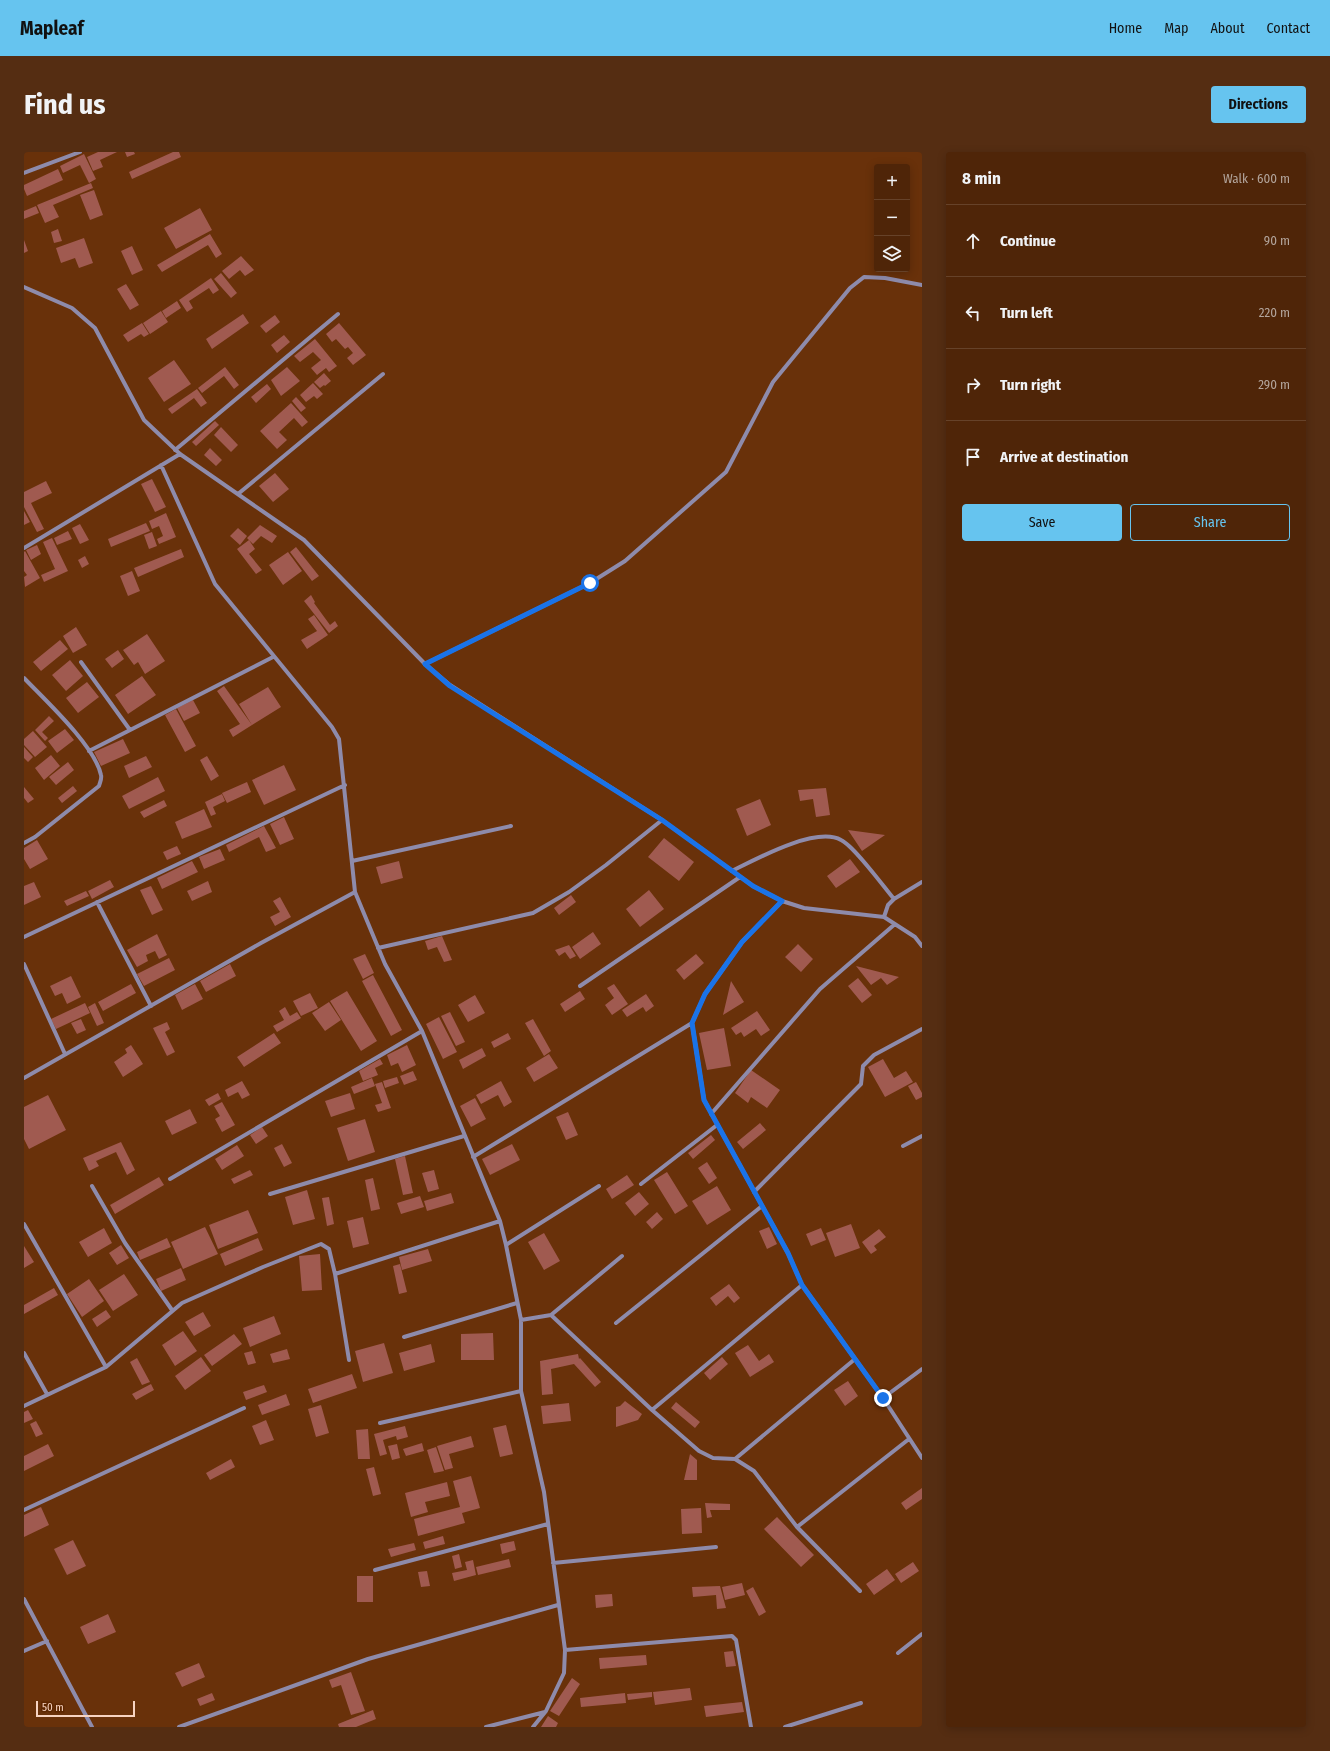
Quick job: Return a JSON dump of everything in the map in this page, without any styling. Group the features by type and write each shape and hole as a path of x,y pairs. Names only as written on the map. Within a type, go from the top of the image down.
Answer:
{"street":[{"path":"24,174 80,152"},
{"path":"425,664 590,583 631,556 726,472 773,382 850,288 864,278 885,278 922,285"},
{"path":"24,287 72,308 95,328 144,420 180,454 304,540 425,664 450,686 662,820 753,886 782,901 804,908 884,917 915,937 922,946"},
{"path":"175,450 338,314"},
{"path":"238,494 383,374"},
{"path":"24,548 180,454"},
{"path":"161,465 215,584 332,728 339,739 355,892 385,964 422,1031 500,1221 521,1320 521,1391 544,1492 565,1650 564,1673 546,1711 533,1727"},
{"path":"89,751 273,657"},
{"path":"81,662 130,730"},
{"path":"24,678 64,720 89,751 102,779 99,786 35,837 24,843"},
{"path":"24,937 345,785"},
{"path":"378,948 533,912 569,892 600,870 662,820"},
{"path":"352,861 511,826"},
{"path":"732,871 783,846 819,838 834,838 842,840 853,851 894,899"},
{"path":"580,986 740,877"},
{"path":"884,917 888,905 894,899 922,882"},
{"path":"24,1078 261,943 355,892"},
{"path":"782,901 742,942 705,994 692,1023 704,1100 788,1253 802,1285 883,1398 922,1458"},
{"path":"97,902 151,1006"},
{"path":"712,1114 820,989 895,924"},
{"path":"24,964 65,1054"},
{"path":"473,1157 692,1023"},
{"path":"754,1192 861,1084 863,1066 874,1055 922,1029"},
{"path":"170,1179 422,1031"},
{"path":"641,1184 717,1125"},
{"path":"270,1194 464,1136"},
{"path":"903,1146 922,1136"},
{"path":"92,1186 125,1243 172,1310"},
{"path":"506,1245 599,1186"},
{"path":"616,1323 762,1206"},
{"path":"335,1274 500,1221"},
{"path":"24,1224 106,1367"},
{"path":"24,1406 106,1367 182,1303 263,1267 321,1244 329,1248 335,1274 349,1360"},
{"path":"521,1320 551,1315 622,1256"},
{"path":"652,1410 802,1285"},
{"path":"404,1337 518,1303"},
{"path":"551,1315 652,1410 699,1451 713,1458 735,1459 754,1471 796,1527 860,1591"},
{"path":"24,1353 47,1394"},
{"path":"735,1459 855,1359"},
{"path":"883,1398 922,1369"},
{"path":"380,1423 521,1391"},
{"path":"24,1510 244,1408"},
{"path":"796,1527 909,1439"},
{"path":"375,1570 548,1524"},
{"path":"553,1563 716,1547"},
{"path":"24,1599 92,1727"},
{"path":"179,1727 368,1659 558,1605"},
{"path":"898,1653 922,1634"},
{"path":"565,1650 732,1636 736,1640 751,1727"},
{"path":"24,1652 46,1641"},
{"path":"785,1727 861,1703"},
{"path":"486,1727 546,1711"}],"building":[{"path":"98,152 117,152 100,160 103,167 93,171 87,157"},
{"path":"125,152 134,152 135,154 127,157"},
{"path":"173,152 179,152 181,157 132,179 129,172"},
{"path":"84,154 96,179 89,183 80,165 63,173 60,166"},
{"path":"58,169 63,180 27,196 24,185"},
{"path":"91,183 93,188 53,205 59,217 45,223 37,205"},
{"path":"94,190 103,215 90,220 80,195"},
{"path":"36,206 39,213 24,219 24,211"},
{"path":"200,208 212,230 176,249 164,228"},
{"path":"58,229 62,241 54,243 51,232"},
{"path":"210,234 222,254 216,258 208,245 162,272 157,265"},
{"path":"84,238 93,263 79,268 75,258 61,263 56,248"},
{"path":"24,240 28,251 24,253"},
{"path":"132,246 143,270 132,275 121,251"},
{"path":"241,256 254,270 245,276 240,270 229,279 222,271"},
{"path":"221,273 237,293 231,298 214,279"},
{"path":"211,278 219,290 213,294 209,288 189,301 193,308 187,312 179,300"},
{"path":"126,284 139,305 130,310 117,289"},
{"path":"177,301 181,308 166,318 162,311"},
{"path":"161,311 168,322 150,334 143,323"},
{"path":"243,314 249,323 212,349 206,339"},
{"path":"275,315 280,322 266,333 260,326"},
{"path":"142,323 149,334 144,337 141,334 128,342 123,335"},
{"path":"339,323 366,355 353,365 347,358 353,353 348,347 345,349 336,339 332,342 326,334"},
{"path":"284,335 290,342 277,353 271,345"},
{"path":"315,339 337,366 329,372 326,368 317,375 311,368 321,360 313,352 300,362 294,356"},
{"path":"174,360 191,384 164,402 148,378"},
{"path":"225,367 239,385 234,389 224,376 202,393 198,388"},
{"path":"287,367 300,381 281,396 271,380"},
{"path":"324,373 331,381 320,388 314,382"},
{"path":"313,383 323,394 317,399 314,396 306,402 300,395"},
{"path":"267,384 271,389 256,403 251,397"},
{"path":"197,389 207,403 201,407 194,398 172,414 168,409"},
{"path":"296,397 306,408 301,412 292,401"},
{"path":"291,403 308,422 302,427 294,418 279,432 287,440 277,449 260,431"},
{"path":"215,421 219,425 196,446 192,442"},
{"path":"221,427 238,445 231,452 214,435"},
{"path":"210,448 222,460 216,466 204,455"},
{"path":"275,473 289,489 273,502 259,486"},
{"path":"152,479 166,507 155,512 141,484"},
{"path":"46,481 52,493 31,503 44,529 37,532 24,507 24,492"},
{"path":"24,511 30,522 24,525"},
{"path":"166,513 176,537 159,544 157,539 163,536 159,526 152,529 149,521"},
{"path":"146,523 150,531 111,547 108,539"},
{"path":"80,524 89,540 80,544 72,528"},
{"path":"260,525 277,536 272,543 261,536 253,544 247,538"},
{"path":"238,528 247,536 240,545 230,536"},
{"path":"68,531 72,539 57,545 54,538"},
{"path":"152,532 157,546 149,549 144,535"},
{"path":"52,538 68,571 44,582 41,575 55,569 43,542"},
{"path":"249,540 255,549 249,554 262,570 256,574 237,549"},
{"path":"37,545 41,554 31,560 26,550"},
{"path":"296,547 319,576 312,581 290,552"},
{"path":"181,549 184,557 138,577 134,568"},
{"path":"25,551 40,578 25,587 24,577 27,575 24,571"},
{"path":"288,552 302,571 283,585 269,565"},
{"path":"85,556 89,564 82,568 78,560"},
{"path":"132,571 140,591 128,596 120,576"},
{"path":"311,595 315,602 314,603 330,625 335,621 338,626 329,633 304,601"},
{"path":"314,615 328,635 307,649 301,640 317,631 308,619"},
{"path":"76,627 87,645 73,653 63,636"},
{"path":"147,634 165,661 145,674 138,662 134,665 123,650"},
{"path":"60,640 68,649 41,671 33,662"},
{"path":"118,650 124,659 112,668 105,659"},
{"path":"70,660 83,676 66,691 52,675"},
{"path":"142,676 156,695 128,714 115,695"},
{"path":"87,682 99,697 78,713 66,698"},
{"path":"224,686 252,725 233,737 229,730 240,724 217,691"},
{"path":"268,687 281,707 252,725 239,704"},
{"path":"193,700 200,713 184,721 177,708"},
{"path":"176,709 196,746 185,752 165,715"},
{"path":"49,716 54,721 42,732 48,738 45,741 35,730"},
{"path":"65,729 74,740 57,753 48,741"},
{"path":"33,731 47,747 35,757 24,745 24,739"},
{"path":"123,739 130,753 101,766 94,752"},
{"path":"24,747 33,757 28,762 24,758"},
{"path":"51,755 60,766 44,780 35,768"},
{"path":"146,756 152,767 129,778 124,766"},
{"path":"207,756 219,776 211,781 200,760"},
{"path":"68,762 74,770 56,785 49,777"},
{"path":"284,765 296,790 264,805 252,780"},
{"path":"158,777 165,791 129,809 122,796"},
{"path":"247,782 251,792 227,803 222,793"},
{"path":"73,786 77,791 62,803 58,798"},
{"path":"24,787 34,799 28,803 24,798"},
{"path":"826,788 830,815 816,817 813,799 800,801 798,790"},
{"path":"222,794 225,801 213,807 216,814 211,816 205,802"},
{"path":"760,799 771,825 747,836 736,809"},
{"path":"164,800 167,806 144,818 140,812"},
{"path":"204,809 212,827 182,839 175,822"},
{"path":"284,817 294,839 280,845 270,824"},
{"path":"264,826 276,848 266,852 259,837 229,852 226,845"},
{"path":"848,830 885,835 862,851"},
{"path":"664,838 694,862 679,881 648,857"},
{"path":"37,840 48,859 30,869 24,859 24,848"},
{"path":"177,846 181,854 167,860 163,852"},
{"path":"220,849 225,860 204,869 199,857"},
{"path":"850,859 860,872 836,888 827,876"},
{"path":"192,861 198,872 162,889 157,878"},
{"path":"399,861 403,878 381,884 376,867"},
{"path":"110,880 114,887 92,899 88,891"},
{"path":"208,881 212,892 192,901 187,891"},
{"path":"34,882 41,897 24,905 24,886"},
{"path":"151,886 163,910 152,915 140,890"},
{"path":"649,890 664,909 640,927 626,909"},
{"path":"86,891 89,896 67,906 64,901"},
{"path":"571,895 576,902 559,915 554,908"},
{"path":"280,897 291,917 275,926 270,917 280,912 273,901"},
{"path":"593,932 601,944 580,959 572,947"},
{"path":"157,934 167,955 159,959 155,951 146,955 148,961 137,967 127,950"},
{"path":"442,936 452,960 444,962 437,947 428,950 425,941"},
{"path":"798,944 813,959 801,972 785,957"},
{"path":"569,945 576,956 570,959 565,952 559,956 555,950"},
{"path":"365,954 374,973 363,979 353,959"},
{"path":"696,954 704,963 684,980 676,970"},
{"path":"169,958 175,970 144,986 137,974"},
{"path":"230,964 236,976 206,992 200,981"},
{"path":"856,966 899,977 887,985 881,978 871,985"},
{"path":"373,975 402,1030 391,1036 362,981"},
{"path":"71,976 81,997 67,1004 62,993 55,996 50,986"},
{"path":"858,978 872,995 862,1003 848,986"},
{"path":"731,981 744,1002 723,1015"},
{"path":"131,984 136,993 103,1011 98,1002"},
{"path":"195,984 203,999 182,1010 175,995"},
{"path":"614,984 628,1004 612,1015 605,1005 614,998 607,988"},
{"path":"347,991 377,1041 361,1051 330,1001"},
{"path":"580,991 585,999 565,1012 560,1004"},
{"path":"310,993 318,1008 301,1016 293,1001"},
{"path":"646,994 654,1006 646,1012 643,1007 627,1017 622,1010"},
{"path":"475,995 485,1013 468,1022 458,1005"},
{"path":"329,1002 341,1020 325,1031 312,1013"},
{"path":"85,1003 90,1013 56,1029 51,1019"},
{"path":"95,1003 104,1023 97,1026 88,1007"},
{"path":"285,1007 290,1016 297,1012 301,1018 277,1032 273,1026 284,1020 279,1011"},
{"path":"757,1011 770,1030 761,1036 756,1029 744,1037 741,1032 736,1035 731,1028"},
{"path":"450,1012 465,1042 456,1046 441,1016"},
{"path":"439,1017 457,1052 443,1059 426,1024"},
{"path":"81,1019 86,1030 77,1034 71,1023"},
{"path":"533,1019 551,1051 544,1056 525,1023"},
{"path":"167,1022 170,1029 165,1032 175,1052 167,1056 153,1028"},
{"path":"724,1028 731,1066 707,1070 699,1033"},
{"path":"274,1033 281,1043 244,1067 237,1057"},
{"path":"508,1033 511,1039 494,1048 491,1042"},
{"path":"131,1045 143,1064 123,1077 114,1062 127,1053 125,1049"},
{"path":"407,1045 416,1065 402,1072 398,1063 391,1066 387,1055"},
{"path":"482,1048 486,1056 463,1069 459,1060"},
{"path":"549,1054 558,1068 534,1082 526,1068"},
{"path":"380,1059 383,1064 375,1068 378,1075 363,1081 359,1071"},
{"path":"883,1059 894,1078 906,1071 913,1082 885,1097 868,1067"},
{"path":"751,1070 780,1090 767,1108 751,1097 748,1103 735,1093"},
{"path":"413,1071 417,1080 404,1085 400,1076"},
{"path":"397,1077 399,1083 385,1088 383,1081"},
{"path":"372,1078 375,1086 354,1094 351,1087"},
{"path":"242,1081 250,1095 242,1099 238,1092 228,1097 225,1090"},
{"path":"501,1081 512,1102 504,1107 498,1095 481,1104 476,1095"},
{"path":"382,1082 391,1108 378,1112 375,1105 382,1103 375,1084"},
{"path":"916,1082 922,1093 922,1097 916,1100 908,1086"},
{"path":"218,1093 221,1099 209,1106 205,1100"},
{"path":"350,1093 355,1109 331,1117 325,1101"},
{"path":"48,1095 66,1130 29,1149 24,1139 24,1107"},
{"path":"475,1098 486,1119 471,1127 460,1106"},
{"path":"222,1102 235,1125 222,1132 215,1119 220,1116 214,1106"},
{"path":"190,1109 197,1123 172,1135 165,1121"},
{"path":"568,1112 578,1135 566,1140 556,1117"},
{"path":"365,1119 375,1152 348,1161 337,1128"},
{"path":"760,1123 766,1130 743,1149 737,1142"},
{"path":"262,1127 268,1136 256,1144 250,1135"},
{"path":"711,1135 715,1140 693,1159 688,1153"},
{"path":"121,1142 135,1170 127,1175 116,1152 96,1161 99,1166 89,1171 83,1158"},
{"path":"282,1144 292,1163 284,1167 274,1148"},
{"path":"512,1144 520,1160 490,1175 482,1159"},
{"path":"237,1145 244,1156 222,1170 215,1159"},
{"path":"405,1156 413,1193 403,1195 395,1159"},
{"path":"707,1162 717,1178 709,1184 698,1168"},
{"path":"250,1170 253,1175 234,1184 231,1179"},
{"path":"434,1170 439,1189 428,1192 422,1173"},
{"path":"667,1172 688,1206 675,1214 654,1180"},
{"path":"627,1175 634,1185 612,1199 606,1189"},
{"path":"159,1177 164,1185 115,1214 110,1205"},
{"path":"373,1178 380,1209 371,1211 365,1180"},
{"path":"717,1186 731,1210 707,1225 692,1201"},
{"path":"307,1190 315,1219 293,1225 285,1197"},
{"path":"639,1192 649,1204 635,1216 625,1203"},
{"path":"451,1193 454,1203 427,1211 424,1201"},
{"path":"420,1196 424,1207 401,1214 397,1203"},
{"path":"329,1197 334,1224 327,1226 322,1198"},
{"path":"248,1210 258,1233 218,1249 209,1225"},
{"path":"657,1212 663,1219 652,1229 646,1222"},
{"path":"363,1217 369,1244 353,1248 347,1221"},
{"path":"851,1224 860,1248 835,1257 826,1233"},
{"path":"205,1227 218,1254 183,1269 171,1242"},
{"path":"769,1227 777,1244 767,1249 759,1231"},
{"path":"104,1228 112,1243 88,1257 79,1242"},
{"path":"821,1228 826,1240 811,1246 806,1234"},
{"path":"879,1229 886,1237 874,1246 877,1250 871,1254 862,1242"},
{"path":"544,1233 560,1261 544,1270 528,1242"},
{"path":"167,1238 171,1247 140,1260 137,1252"},
{"path":"258,1238 263,1250 225,1266 220,1254"},
{"path":"121,1245 129,1258 117,1265 109,1253"},
{"path":"24,1246 34,1262 24,1268"},
{"path":"428,1249 432,1261 402,1270 399,1257"},
{"path":"320,1254 322,1290 302,1291 299,1256"},
{"path":"400,1264 407,1292 399,1294 393,1266"},
{"path":"181,1268 186,1280 161,1291 156,1279"},
{"path":"124,1274 138,1295 113,1311 99,1290"},
{"path":"89,1279 104,1301 82,1317 67,1294"},
{"path":"729,1284 740,1298 734,1303 728,1296 716,1306 710,1298"},
{"path":"54,1288 58,1295 24,1314 24,1305"},
{"path":"106,1310 111,1317 97,1327 92,1319"},
{"path":"203,1312 211,1326 194,1336 185,1322"},
{"path":"274,1316 281,1334 250,1347 243,1328"},
{"path":"183,1331 197,1351 175,1366 162,1345"},
{"path":"493,1333 494,1360 461,1360 461,1334"},
{"path":"234,1334 242,1344 212,1366 204,1355"},
{"path":"384,1343 393,1373 363,1382 355,1351"},
{"path":"431,1344 435,1362 404,1371 399,1353"},
{"path":"748,1345 759,1361 769,1354 774,1362 750,1377 735,1353"},
{"path":"287,1349 290,1359 273,1363 270,1354"},
{"path":"252,1351 256,1363 248,1365 244,1353"},
{"path":"578,1354 579,1359 580,1358 601,1382 595,1387 574,1364 551,1369 553,1394 542,1395 540,1361"},
{"path":"201,1357 211,1371 185,1390 175,1376"},
{"path":"722,1357 728,1364 710,1380 704,1373"},
{"path":"137,1358 150,1382 142,1385 130,1362"},
{"path":"352,1374 357,1388 313,1403 308,1389"},
{"path":"848,1381 858,1396 845,1406 834,1390"},
{"path":"151,1384 154,1390 136,1400 132,1394"},
{"path":"264,1385 267,1392 246,1400 243,1392"},
{"path":"286,1394 290,1405 262,1415 258,1405"},
{"path":"625,1401 642,1414 638,1420 616,1427 616,1407 620,1406"},
{"path":"676,1402 700,1422 695,1428 671,1408"},
{"path":"569,1403 571,1421 543,1424 541,1406"},
{"path":"321,1405 329,1433 316,1437 308,1409"},
{"path":"28,1410 33,1419 24,1423 24,1412"},
{"path":"266,1420 274,1440 260,1445 252,1426"},
{"path":"36,1421 43,1434 36,1437 30,1424"},
{"path":"506,1425 513,1454 500,1457 493,1428"},
{"path":"405,1426 408,1437 397,1440 396,1436 383,1440 387,1454 380,1456 374,1434"},
{"path":"368,1429 370,1459 358,1459 356,1430"},
{"path":"471,1436 474,1447 449,1454 453,1468 445,1470 437,1446"},
{"path":"422,1443 424,1451 406,1456 403,1449"},
{"path":"48,1444 54,1456 24,1471 24,1456"},
{"path":"397,1444 400,1458 392,1460 388,1446"},
{"path":"436,1447 444,1471 434,1473 427,1450"},
{"path":"690,1454 697,1460 697,1480 684,1480"},
{"path":"231,1459 235,1467 210,1480 206,1473"},
{"path":"374,1467 381,1494 373,1496 366,1469"},
{"path":"471,1476 480,1508 462,1513 465,1523 418,1536 414,1519 460,1507 453,1481"},
{"path":"447,1482 450,1496 425,1502 428,1512 411,1517 405,1493"},
{"path":"922,1488 922,1499 906,1510 901,1503"},
{"path":"705,1503 730,1504 730,1510 710,1510 712,1517 707,1518"},
{"path":"41,1507 49,1525 24,1537 24,1515"},
{"path":"701,1508 702,1533 682,1534 681,1509"},
{"path":"777,1517 814,1555 801,1567 764,1529"},
{"path":"443,1536 445,1544 425,1549 423,1542"},
{"path":"73,1540 86,1566 67,1575 54,1549"},
{"path":"514,1541 516,1550 502,1554 500,1544"},
{"path":"414,1543 416,1550 391,1557 388,1549"},
{"path":"459,1554 462,1567 455,1569 452,1556"},
{"path":"509,1559 511,1567 478,1575 476,1567"},
{"path":"473,1560 476,1575 454,1581 452,1573 467,1570 465,1562"},
{"path":"913,1562 919,1571 901,1583 895,1574"},
{"path":"887,1569 895,1580 874,1595 866,1584"},
{"path":"427,1571 430,1586 421,1587 418,1572"},
{"path":"357,1576 373,1576 373,1602 357,1602"},
{"path":"742,1583 745,1595 725,1600 722,1587"},
{"path":"720,1586 726,1608 717,1609 716,1595 693,1597 692,1587"},
{"path":"753,1587 766,1612 759,1616 746,1591"},
{"path":"612,1594 613,1606 596,1608 595,1595"},
{"path":"108,1614 116,1632 88,1644 80,1627"},
{"path":"733,1651 736,1666 726,1667 724,1652"},
{"path":"646,1655 647,1665 600,1669 599,1658"},
{"path":"199,1663 205,1677 182,1687 175,1673"},
{"path":"351,1672 365,1711 351,1715 341,1685 332,1688 329,1680"},
{"path":"572,1678 580,1684 559,1716 550,1711"},
{"path":"690,1688 692,1700 655,1705 653,1692"},
{"path":"652,1692 652,1697 628,1700 627,1694"},
{"path":"212,1693 215,1700 200,1706 197,1699"},
{"path":"625,1693 626,1703 581,1707 580,1698"},
{"path":"742,1702 744,1712 706,1717 704,1706"},
{"path":"373,1710 376,1719 356,1727 339,1727 338,1724"},
{"path":"548,1716 558,1723 556,1727 541,1727"}],"route":[{"path":"590,583 425,664 450,686 662,820 753,886 782,901 742,942 705,994 692,1023 704,1100 788,1253 802,1285 883,1398"}]}
